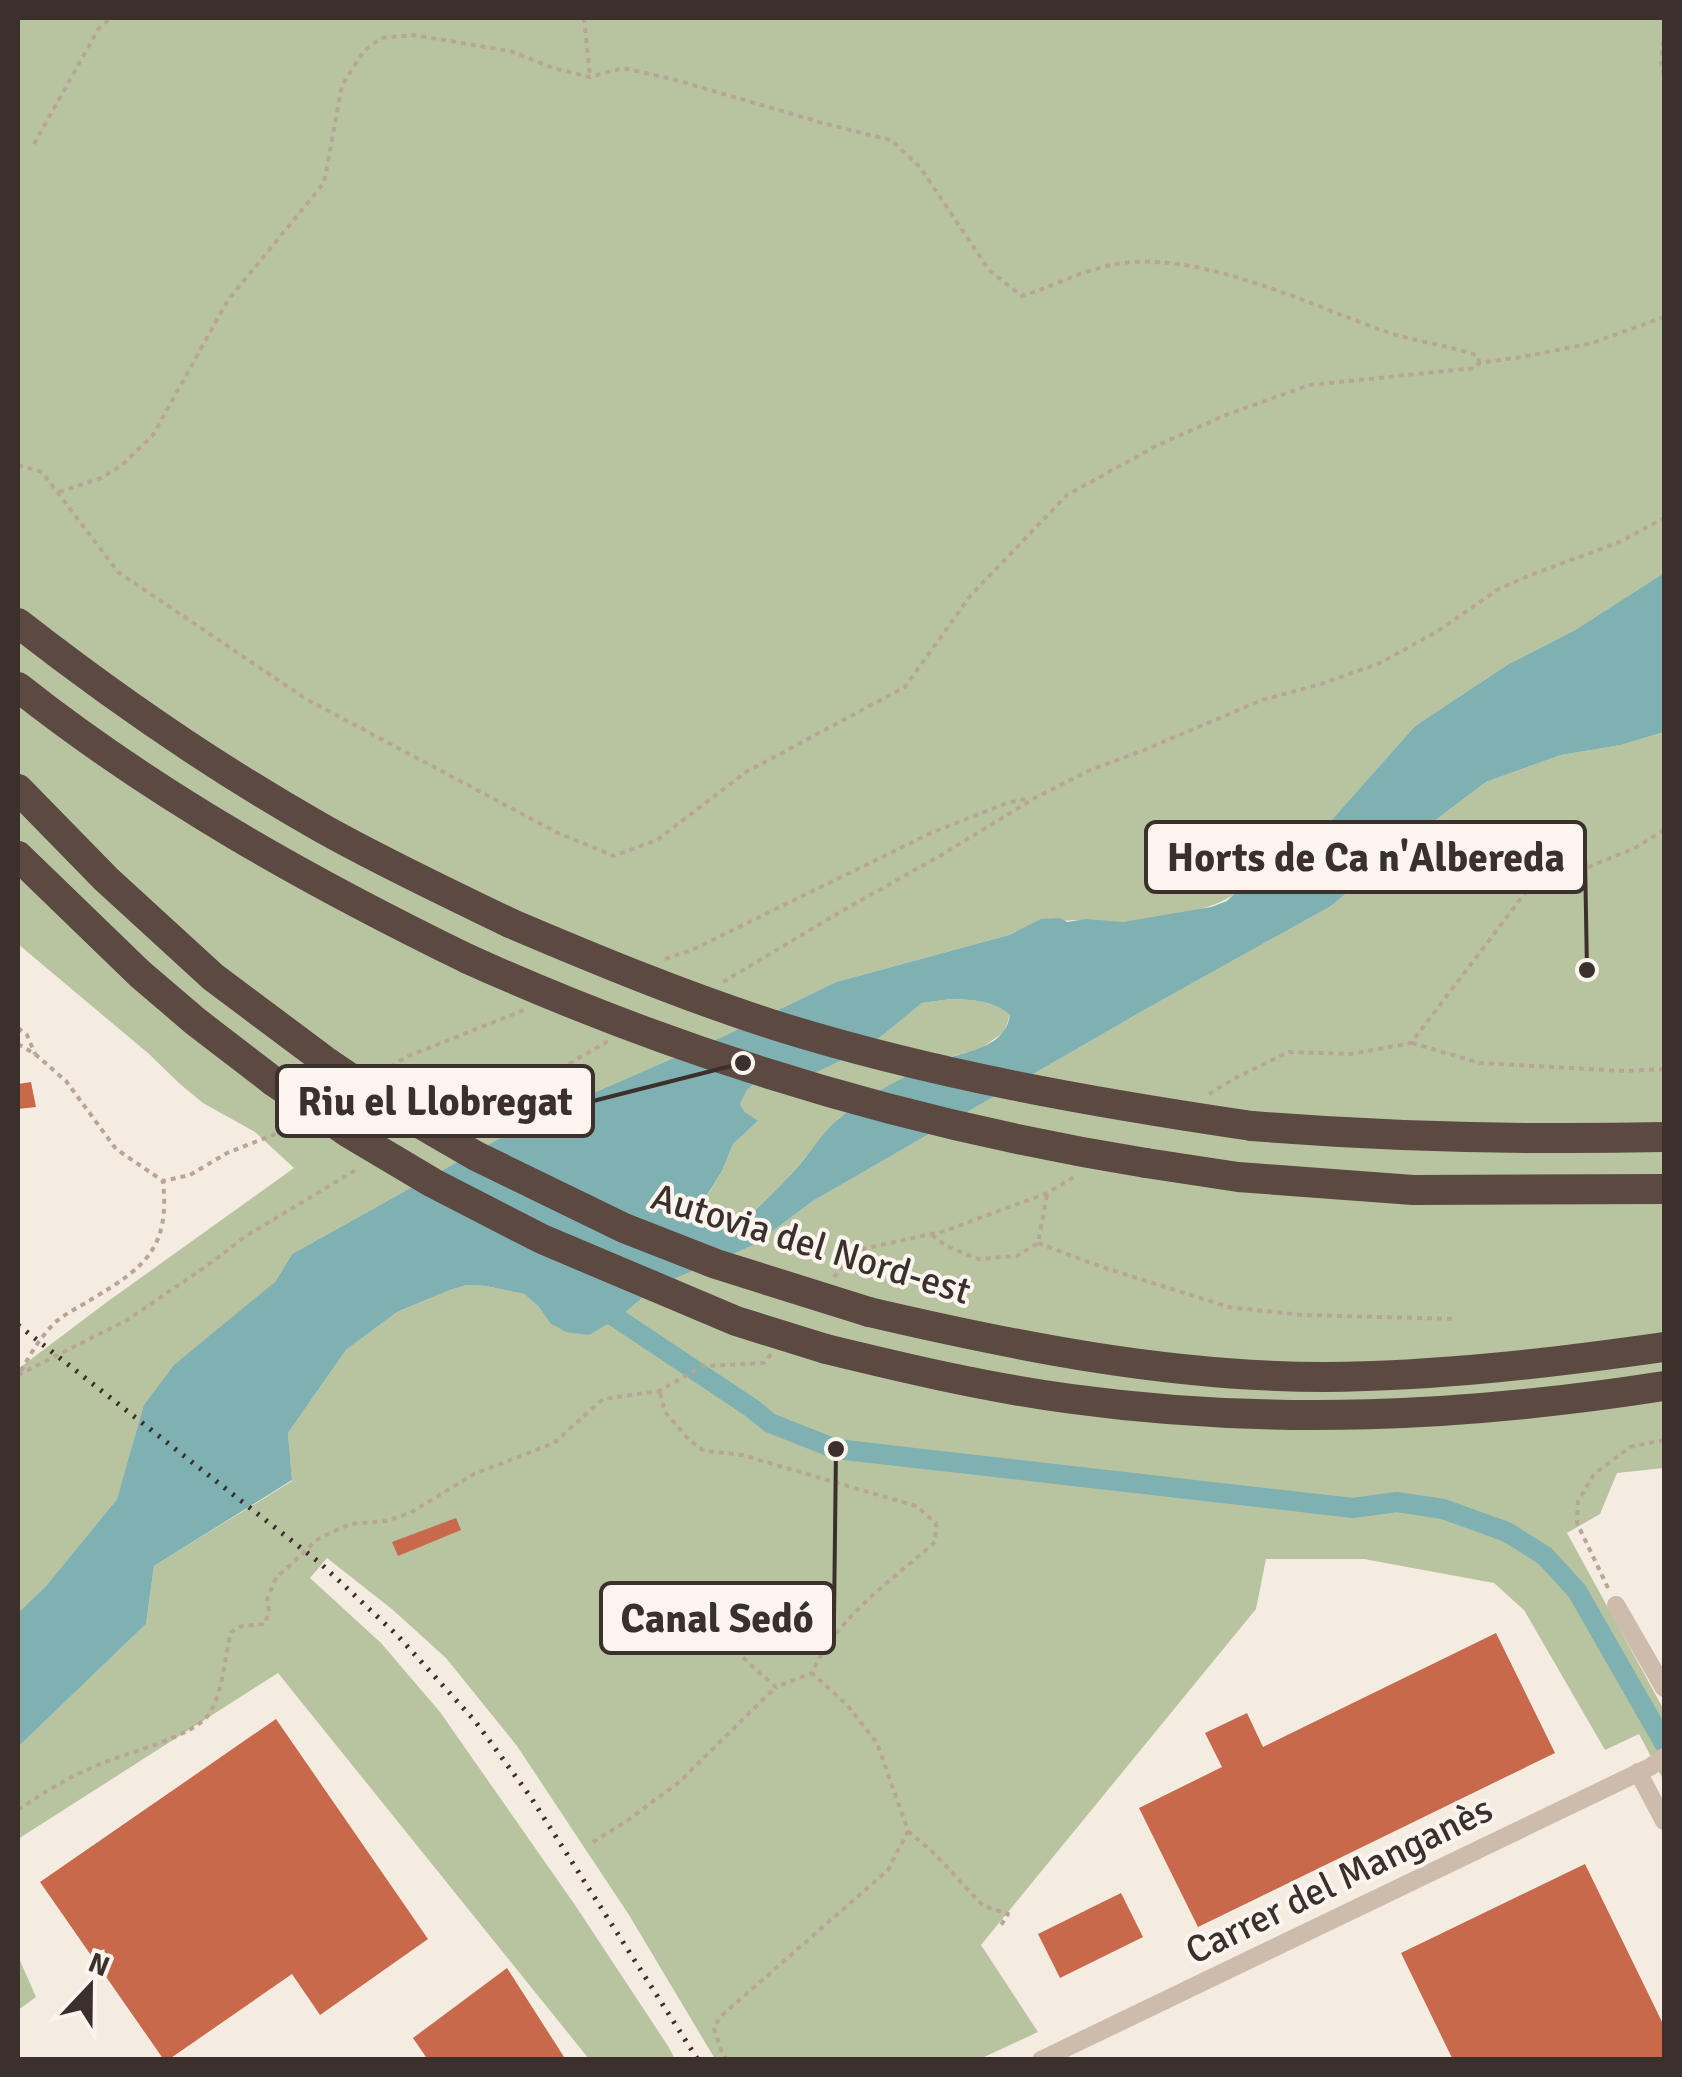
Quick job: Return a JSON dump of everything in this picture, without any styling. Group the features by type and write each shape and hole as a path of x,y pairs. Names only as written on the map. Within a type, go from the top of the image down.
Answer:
{"highway":[{"path":"18,622 146,718 317,826 394,867 510,923 668,989 775,1025 1010,1086 1252,1126 1458,1138 1664,1137"},
{"path":"18,687 202,815 393,923 564,1001 668,1042 826,1093 1070,1151 1238,1177 1414,1190 1664,1189"},
{"name":"Autovia del Nord-est","path":"18,789 106,878 214,977 406,1116 476,1156 624,1228 716,1264 869,1312 960,1334 1051,1351 1228,1373 1324,1377 1420,1374 1518,1367 1664,1347"},
{"path":"18,856 140,974 195,1021 349,1133 542,1240 736,1321 923,1372 1071,1399 1227,1414 1391,1415 1473,1410 1664,1386"}],"street":[{"path":"1616,1605 1664,1688"},
{"path":"1651,1766 1664,1821"},
{"name":"Carrer del Manganès","path":"1041,2060 1651,1766"}],"path":[{"path":"34,144 99,28 111,18"},
{"path":"584,18 590,77"},
{"path":"1664,31 1664,75"},
{"path":"58,493 102,478 153,435 228,300 324,183 342,85 364,51 381,38 414,36 510,51 590,77 623,68 891,140 920,167 989,270 1022,296 1052,287 1082,271 1124,263 1167,261 1238,278 1418,341 1453,346 1478,356 1479,363"},
{"path":"18,465 42,472 118,572 306,699 556,832 614,856 657,840 746,772 905,687 971,595 1067,495 1158,445 1228,414 1310,385 1475,368 1479,363 1592,343 1664,317"},
{"path":"728,980 1035,798 1088,771 1262,700 1322,684 1380,662 1410,648 1497,590 1622,541 1664,518"},
{"path":"1525,893 1636,848 1664,830"},
{"path":"18,1028 27,1035 34,1054"},
{"path":"1410,1043 1480,1063 1664,1070"},
{"path":"18,1044 66,1081 116,1149 163,1181 166,1210 158,1240 138,1270 58,1321 34,1347 20,1373"},
{"path":"468,1117 522,1092 601,1045"},
{"path":"20,1373 127,1320 246,1236 359,1168"},
{"path":"932,1235 946,1246 978,1259 1017,1256 1038,1243 1047,1194"},
{"path":"1038,1243 1229,1308 1302,1316 1457,1319"},
{"path":"18,1810 65,1780 178,1736 200,1723 209,1714 218,1691 231,1632 242,1626 265,1624 270,1611 267,1600 276,1578 318,1540 350,1524 386,1521 410,1513 474,1474 554,1443 603,1400 659,1392 665,1412 704,1451 742,1456 916,1506 936,1523 935,1542 848,1619 821,1652 812,1673 776,1688 678,1783 593,1842"},
{"path":"1616,1605 1578,1523 1578,1501 1594,1474 1630,1447 1664,1440"},
{"path":"716,1616 718,1626 751,1666 776,1688"},
{"path":"812,1673 847,1705 877,1742 908,1831 983,1906 1008,1914 1001,1925"},
{"path":"727,2060 714,2028 720,2017 888,1870 908,1831"}],"green space":[{"path":"18,18 1664,18 1664,573 1575,630 1507,665 1415,726 1305,850 1225,900 1155,919 1036,925 836,982 536,1118 292,1254 275,1282 130,1457 117,1499 46,1586 18,1613 18,1369 294,1168 255,1132 203,1103 18,944"},
{"path":"1664,732 1664,1468 1617,1473 1600,1514 1567,1533 1664,1710 1664,1781 1639,1734 1605,1750 1524,1610 1494,1583 1364,1559 1266,1559 1256,1609 981,1945 1038,2032 980,2059 715,2059 629,1915 517,1746 446,1658 327,1558 310,1578 381,1643 440,1712 575,1905 675,2059 589,2059 278,1673 18,1839 18,1747 146,1624 154,1566 292,1481 288,1433 346,1350 397,1312 467,1285 486,1286 524,1294 550,1323 605,1324 621,1316 655,1287 754,1245 813,1201 1331,906 1486,782 1561,755 1621,745"},
{"path":"951,999 982,1002 1003,1010 1010,1015 1004,1032 980,1049 945,1058 861,1102 839,1118 751,1214 722,1217 706,1210 704,1201 733,1144 757,1122 740,1104 747,1090 754,1084 817,1071 883,1035 922,1003"},
{"path":"18,1956 36,1997 18,2010"}],"water":[{"path":"1664,573 1664,732 1621,745 1561,755 1486,782 1331,906 813,1201 754,1245 655,1287 621,1316 589,1335 566,1332 550,1323 524,1294 486,1286 467,1285 397,1312 346,1350 288,1433 292,1480 154,1566 146,1624 18,1747 18,1613 46,1586 117,1499 144,1405 174,1365 275,1282 292,1254 536,1118 836,982 1009,935 1041,919 1123,922 1227,901 1305,850 1415,726 1507,665 1575,630","holes":["951,999 996,1006 1010,1015 1006,1027 989,1044 929,1065 857,1105 830,1127 751,1214 722,1217 706,1209 704,1200 733,1144 758,1121 740,1104 747,1090 754,1084 817,1072 883,1035 922,1003"]}],"building":[{"path":"31,1082 36,1107 18,1109 18,1084"},
{"path":"456,1518 461,1530 398,1556 392,1542"},
{"path":"1496,1633 1555,1753 1198,1927 1139,1808 1222,1767 1205,1733 1247,1713 1263,1747"},
{"path":"276,1719 428,1939 320,2015 292,1974 164,2060 40,1882"},
{"path":"1585,1864 1664,2026 1664,2060 1453,2060 1401,1953"},
{"path":"1121,1893 1143,1937 1060,1978 1038,1934"},
{"path":"507,1968 566,2060 428,2060 413,2038"}],"waterway":[{"path":"594,1303 770,1423 836,1449 1353,1508 1397,1502 1443,1509 1507,1532 1545,1556 1577,1591 1664,1743"}],"railway":[{"path":"18,1325 320,1563 397,1635 475,1721 530,1796 698,2060"}],"place":[{"name":"Horts de Ca n'Albereda","path":"1587,970"},
{"name":"Riu el Llobregat","path":"743,1063"},
{"name":"Canal Sedó","path":"836,1449"}]}
